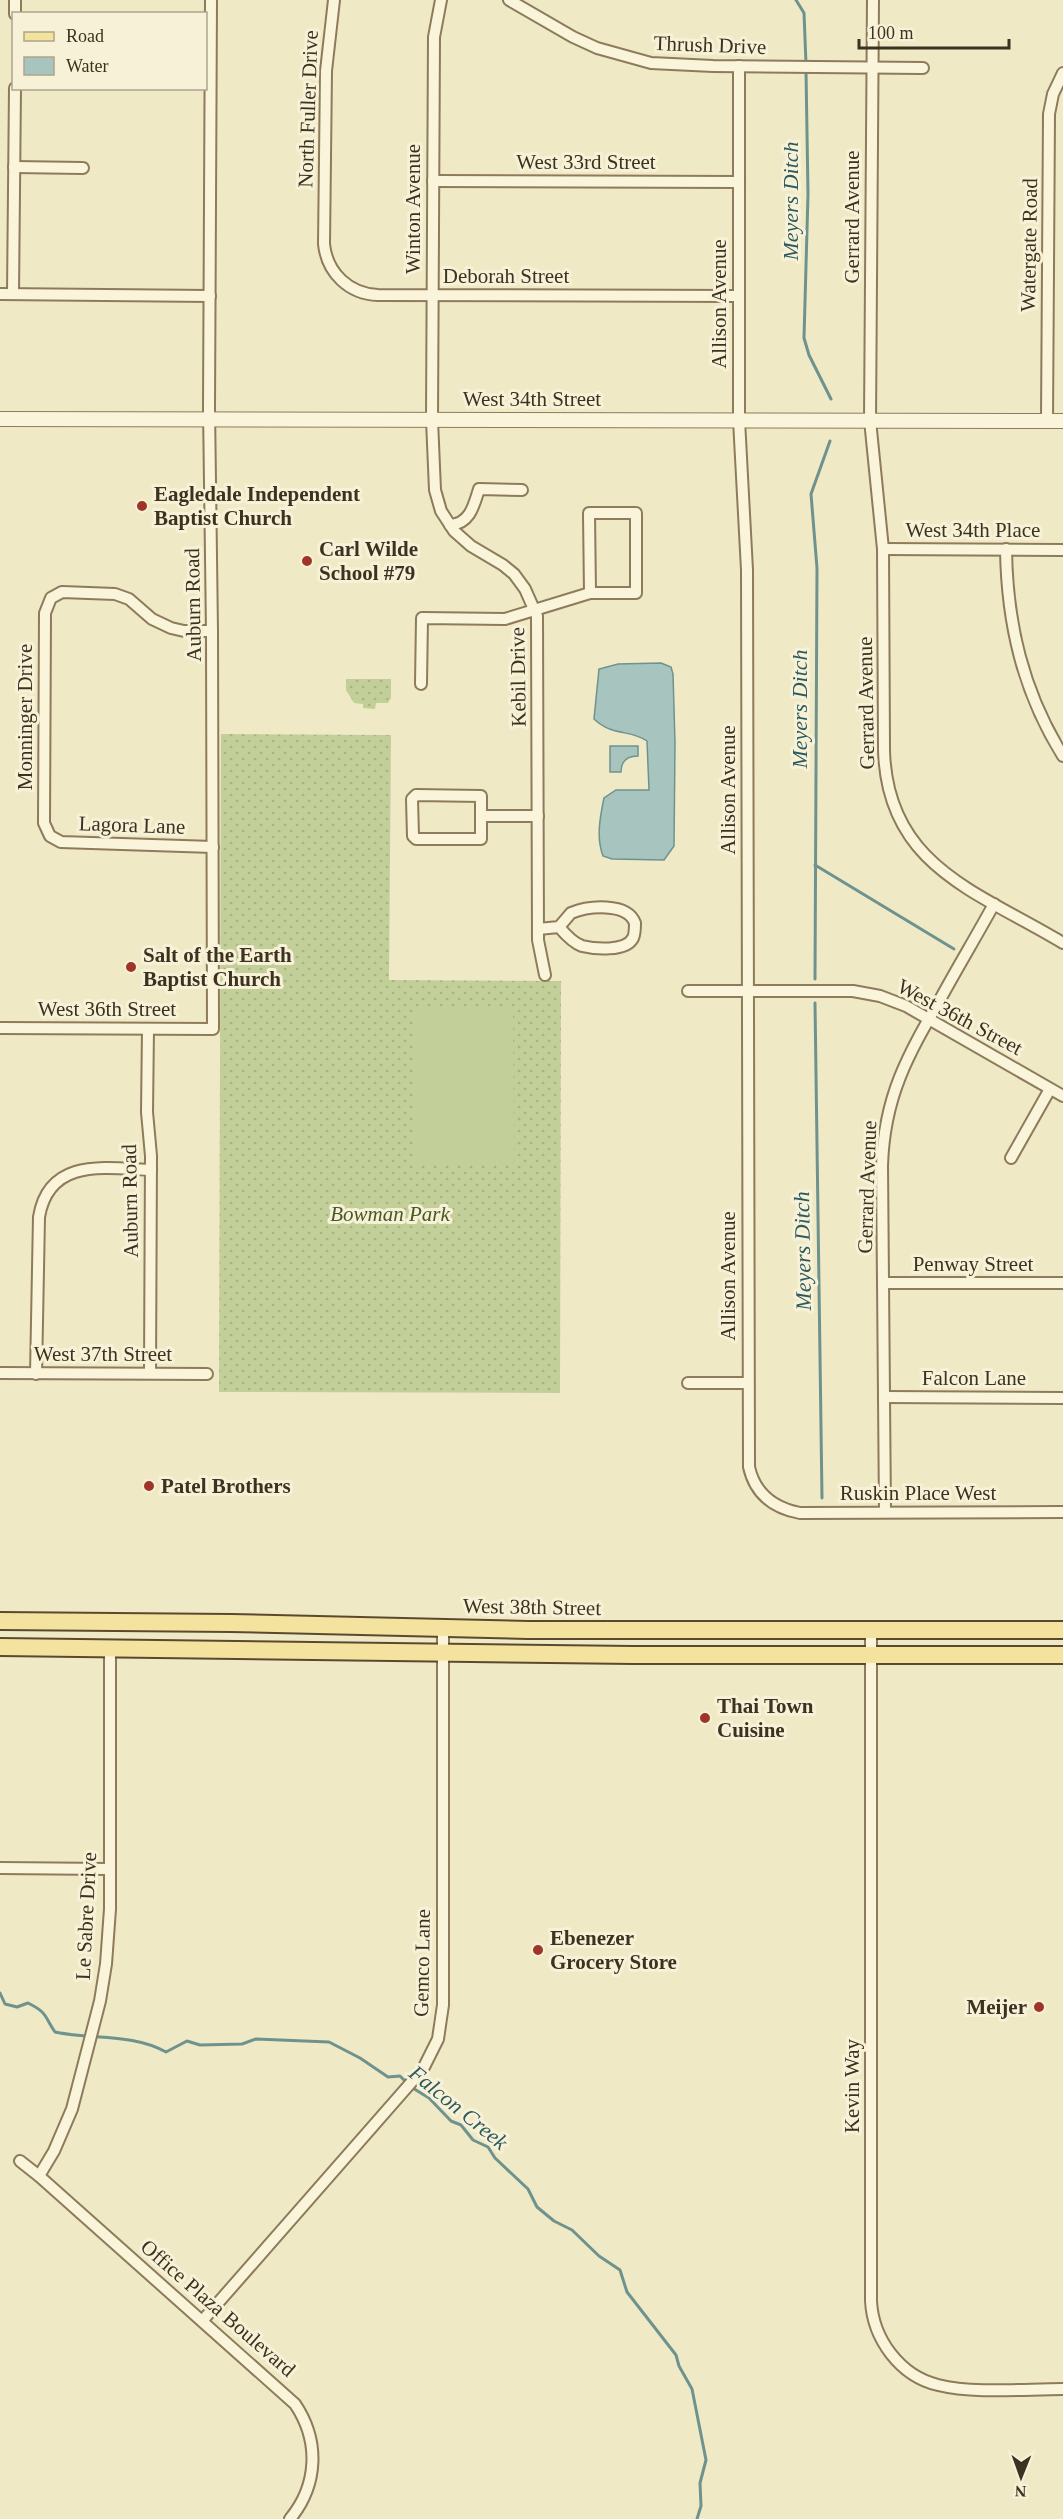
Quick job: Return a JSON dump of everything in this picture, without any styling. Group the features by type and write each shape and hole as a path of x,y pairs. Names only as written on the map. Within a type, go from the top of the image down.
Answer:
{"main road":[{"name":"West 38th Street","path":"0,1621 231,1623 528,1630 1063,1630"},
{"path":"110,1647 114,1636 123,1634 180,1633 231,1623"},
{"path":"0,1647 1063,1655"}],"street":[{"name":"Auburn Road","path":"212,0 208,34 213,1029"},
{"name":"North Fuller Drive","path":"324,220 326,71 334,0"},
{"name":"Winton Avenue","path":"432,420 434,37 441,0"},
{"name":"Thrush Drive","path":"509,0 573,37 614,55 655,64 923,68"},
{"name":"Gerrard Avenue","path":"873,0 870,420 883,549 884,750 890,792 906,829 930,861 952,880 994,904 902,1068 886,1125 882,1166 885,1512"},
{"name":"Allison Avenue","path":"739,66 739,420 747,570 749,1467 758,1488 774,1505"},
{"name":"Watergate Road","path":"1047,421 1049,114 1053,94 1063,73"},
{"path":"13,294 15,90"},
{"path":"14,166 82,168"},
{"name":"West 33rd Street","path":"433,181 739,182"},
{"name":"Deborah Street","path":"324,220 326,256 334,272 345,284 369,294 738,296"},
{"path":"0,294 210,296"},
{"name":"West 34th Street","path":"0,419 1063,421"},
{"name":"Kebil Drive","path":"432,420 435,490 439,505 450,525 468,544 514,574 525,589 535,610 538,630 538,929 539,948 545,975"},
{"path":"450,525 456,525 468,516 478,489 522,490"},
{"path":"421,684 422,618 505,619 590,593 636,593 636,513 589,513 590,593"},
{"name":"West 34th Place","path":"883,549 1063,550"},
{"path":"1006,549 1009,604 1020,662 1041,717 1063,756"},
{"name":"Monninger Drive","path":"50,837 44,826 44,800 45,613 51,598 62,592 115,594 129,599 152,619 171,628 184,632 212,632"},
{"path":"416,795 482,796 481,816 481,838 416,839 413,836 412,799 416,795"},
{"path":"481,816 538,816"},
{"name":"Lagora Lane","path":"50,837 61,842 213,847"},
{"path":"994,904 1063,943"},
{"path":"538,929 559,927 571,913 600,908 618,909 628,913 635,923 633,937 628,943 610,948 582,946 572,941 559,927"},
{"name":"West 36th Street","path":"688,991 864,993 902,1004 1063,1096"},
{"name":"West 36th Street","path":"0,1028 213,1029"},
{"name":"Auburn Road","path":"148,1029 147,1112 151,1170 150,1373"},
{"path":"1011,1158 1050,1089"},
{"path":"36,1374 39,1222 40,1208 46,1196 61,1179 82,1169 151,1170"},
{"name":"Penway Street","path":"883,1283 1063,1283"},
{"name":"West 37th Street","path":"0,1373 207,1374"},
{"path":"688,1383 748,1383"},
{"name":"Falcon Lane","path":"884,1397 1063,1398"},
{"name":"Ruskin Place West","path":"774,1505 800,1513 1063,1512"},
{"name":"Gemco Lane","path":"203,2320 420,2072 436,2043 443,2005 443,1628"},
{"name":"Kevin Way","path":"871,1630 871,2301 875,2324 885,2345 900,2364 919,2378 936,2385 959,2389 1063,2389"},
{"name":"Le Sabre Drive","path":"39,2176 50,2159 65,2126 77,2091 83,2059 102,1992 108,1951 110,1647"},
{"path":"0,1868 109,1869"},
{"name":"Office Plaza Boulevard","path":"20,2161 286,2394 305,2420 313,2448 312,2472 306,2494 290,2519"}],"green space":[{"path":"346,679 391,679 391,698 388,703 376,703 375,709 363,708 363,704 354,703 346,690"},
{"name":"Bowman Park","path":"221,734 391,735 389,980 561,981 560,1393 219,1392"},
{"path":"513,1008 514,1162 414,1163 413,1009"}],"water":[{"path":"661,663 671,667 673,674 674,846 664,860 612,859 603,856 599,835 604,798 616,790 649,790 647,741 641,737 615,731 594,719 599,669 618,664"},
{"path":"610,746 638,746 638,756 625,760 621,772 610,772"}],"waterway":[{"name":"Meyers Ditch","path":"796,0 804,13 806,64"},
{"name":"Meyers Ditch","path":"806,71 808,194 804,338 809,355 831,399"},
{"name":"Meyers Ditch","path":"815,979 817,568 811,494 830,441"},
{"path":"815,865 954,949"},
{"name":"Meyers Ditch","path":"815,1003 822,1498"},
{"name":"Falcon Creek","path":"0,1993 5,2004 17,2007 28,2003 39,2010 45,2015 55,2032 126,2039 166,2052 187,2041 200,2045 242,2044 256,2039 329,2042 360,2058 388,2077 400,2076 406,2082"},
{"name":"Falcon Creek","path":"411,2087 429,2098 451,2121 461,2125 473,2140 488,2147 495,2158 528,2189 537,2207 554,2221 572,2230 599,2256 620,2270 627,2292 676,2355 679,2366 692,2389 706,2460 700,2483 701,2506 697,2519"}],"place":[{"name":"Eagledale Independent Baptist Church","path":"142,506"},
{"name":"Carl Wilde School #79","path":"307,561"},
{"name":"Salt of the Earth Baptist Church","path":"131,967"},
{"name":"Patel Brothers","path":"149,1486"},
{"name":"Thai Town Cuisine","path":"705,1718"},
{"name":"Ebenezer Grocery Store","path":"538,1950"},
{"name":"Meijer","path":"1039,2007"}]}
